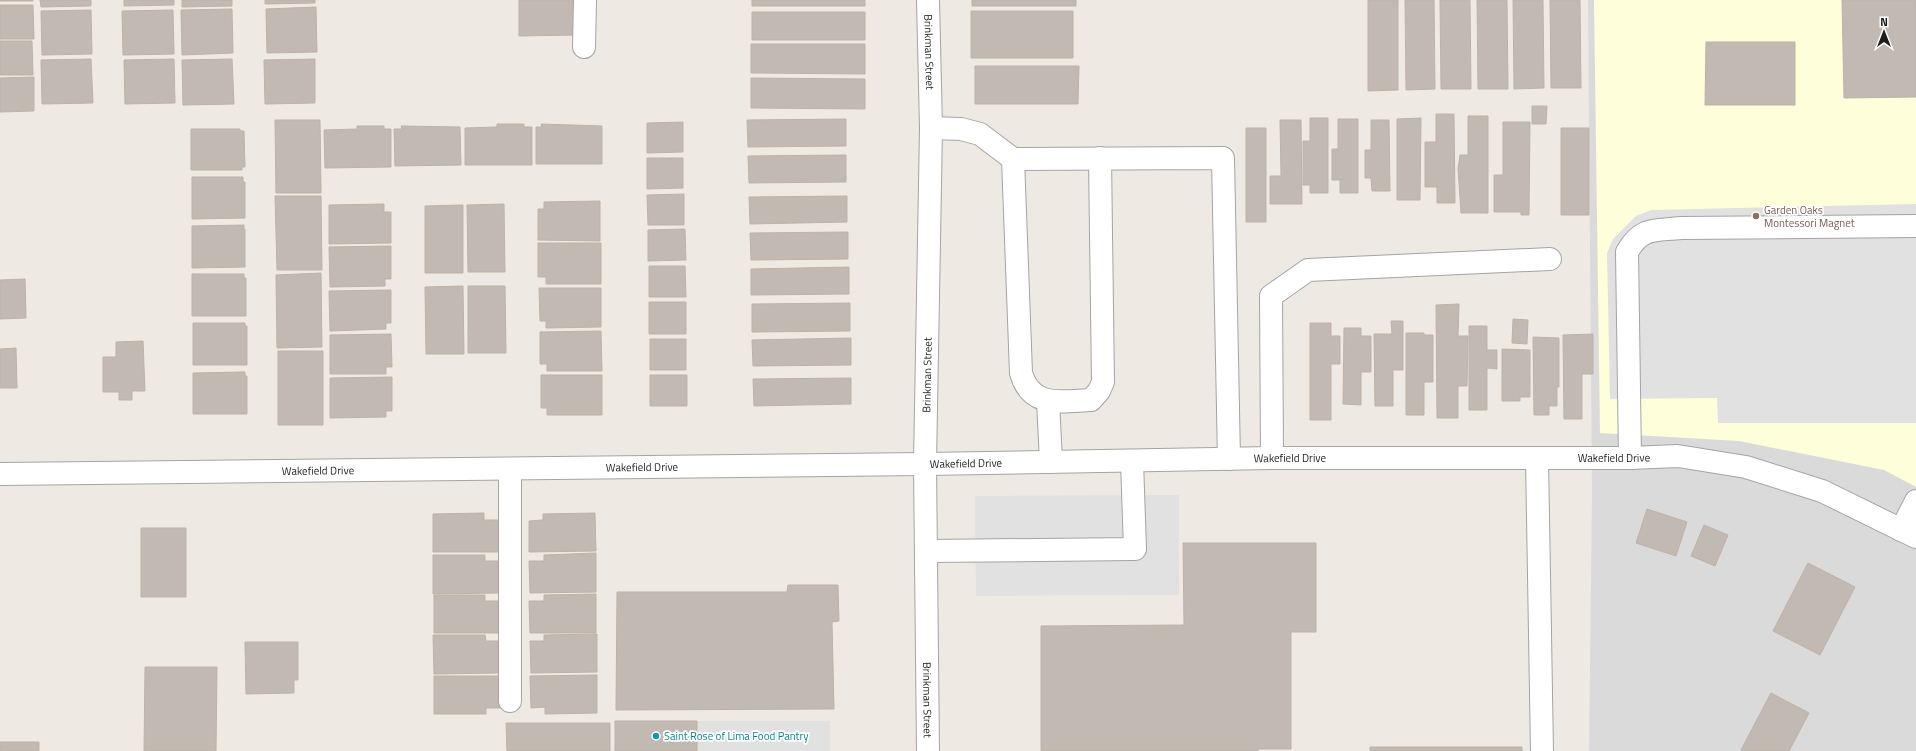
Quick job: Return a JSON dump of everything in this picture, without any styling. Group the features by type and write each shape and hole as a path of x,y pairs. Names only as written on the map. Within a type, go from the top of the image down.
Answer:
{"street":[{"path":"584,47 585,0"},
{"name":"Brinkman Street","path":"928,0 931,128 925,464 928,751"},
{"path":"931,128 961,129 980,134 1013,159 1223,158 1228,459"},
{"path":"1013,159 1021,373 1025,385 1033,395 1048,401 1091,400 1099,392 1103,382 1100,158"},
{"path":"1630,458 1627,252 1633,241 1645,232 1682,228 1916,226"},
{"path":"1272,458 1271,296 1308,270 1550,259"},
{"path":"1048,401 1051,462"},
{"name":"Wakefield Drive","path":"0,474 925,464 1272,458 1630,458 1678,456 1746,467 1822,492 1909,534"},
{"path":"1537,458 1542,751"},
{"path":"927,551 1134,549 1132,461"},
{"path":"510,469 510,701"},
{"path":"1909,534 1916,501"}],"shaded area":[{"path":"1588,0 1916,0 1916,751 1589,751 1592,494"},
{"name":"Garden Oaks Montessori Magnet","path":"1594,0 1916,0 1916,487 1884,470 1739,441 1600,433"},
{"path":"1916,204 1916,423 1718,423 1717,398 1610,399 1607,253 1613,239 1636,216 1651,210"},
{"path":"1179,495 1179,595 976,596 975,496"},
{"path":"697,721 830,721 830,751 697,751"}],"building":[{"path":"33,0 33,1 0,1"},
{"path":"40,0 91,0 91,6 41,7"},
{"path":"124,0 174,0 174,5 124,6"},
{"path":"182,0 232,0 232,6 182,7"},
{"path":"265,0 315,0 315,3 265,4"},
{"path":"519,0 577,0 578,35 519,36"},
{"path":"752,0 865,0 865,6 752,6"},
{"path":"972,0 1076,0 1076,6 972,6"},
{"path":"1368,0 1398,0 1398,90 1368,91"},
{"path":"1405,0 1434,0 1435,89 1406,90"},
{"path":"1440,0 1470,0 1471,89 1441,89"},
{"path":"1477,0 1507,0 1508,89 1478,89"},
{"path":"1513,0 1543,0 1544,88 1514,89"},
{"path":"1550,0 1580,0 1581,88 1551,88"},
{"path":"1842,0 1916,0 1916,97 1844,98"},
{"path":"0,5 33,5 34,39 0,39"},
{"path":"316,7 317,52 267,53 266,9"},
{"path":"232,9 233,53 182,55 181,10"},
{"path":"91,10 92,54 42,55 41,11"},
{"path":"173,10 174,54 123,55 122,11"},
{"path":"971,11 1073,11 1073,58 971,58"},
{"path":"752,12 865,12 865,40 752,40"},
{"path":"0,41 32,41 33,75 0,75"},
{"path":"1706,42 1795,42 1795,105 1705,105"},
{"path":"751,44 865,44 865,74 751,73"},
{"path":"91,59 93,103 42,104 41,60"},
{"path":"174,59 175,103 125,104 124,60"},
{"path":"232,59 234,104 183,105 182,60"},
{"path":"315,59 315,103 265,104 264,60"},
{"path":"975,66 1079,66 1078,104 975,104"},
{"path":"34,77 34,111 0,112 0,78"},
{"path":"751,78 865,79 865,109 751,108"},
{"path":"1532,106 1547,106 1546,124 1532,124"},
{"path":"1436,114 1454,114 1455,203 1437,203 1437,187 1425,187 1425,142 1436,142"},
{"path":"1468,116 1488,116 1488,213 1461,213 1458,169 1460,155 1468,155"},
{"path":"1310,118 1328,118 1328,193 1310,193 1310,185 1303,185 1303,141 1310,141"},
{"path":"1421,118 1420,200 1397,200 1397,119"},
{"path":"846,119 846,146 748,147 747,120"},
{"path":"1338,119 1358,119 1358,193 1340,193 1340,180 1332,180 1332,149 1338,149"},
{"path":"275,120 320,120 321,193 276,193"},
{"path":"1280,120 1301,120 1302,204 1270,204 1270,176 1281,176"},
{"path":"1371,120 1389,120 1390,191 1372,191 1371,178 1365,178 1365,150 1371,150"},
{"path":"683,122 683,152 647,153 647,123"},
{"path":"1503,122 1530,122 1529,215 1521,215 1521,212 1494,212 1494,175 1503,175"},
{"path":"497,124 524,124 524,127 532,127 532,165 465,165 465,128 497,127"},
{"path":"541,124 602,126 602,164 536,164 536,127 542,127"},
{"path":"357,126 384,126 384,129 391,129 391,167 325,168 324,130 357,129"},
{"path":"401,126 460,127 461,165 395,166 394,129 402,129"},
{"path":"1246,128 1266,128 1266,222 1246,222"},
{"path":"1561,128 1589,128 1589,215 1561,215"},
{"path":"191,129 240,129 240,131 244,131 245,167 242,167 242,170 191,170"},
{"path":"846,155 846,182 749,183 748,156"},
{"path":"647,158 683,158 683,188 647,189"},
{"path":"192,177 243,177 243,182 245,182 245,218 192,219"},
{"path":"684,194 684,225 648,225 647,195"},
{"path":"275,196 321,196 322,270 277,270"},
{"path":"847,196 847,222 750,224 749,197"},
{"path":"600,201 600,241 538,240 538,209 544,209 544,202"},
{"path":"384,204 384,212 391,212 391,243 329,244 329,205"},
{"path":"504,204 505,272 468,272 467,205"},
{"path":"463,205 463,273 425,273 425,206"},
{"path":"244,225 245,267 192,268 192,226"},
{"path":"685,229 686,260 648,261 648,230"},
{"path":"848,232 848,259 751,260 750,233"},
{"path":"538,243 601,243 601,284 546,284 546,277 538,277"},
{"path":"391,246 391,279 385,279 385,286 330,287 329,247"},
{"path":"649,266 685,266 686,297 649,297"},
{"path":"849,267 849,294 751,295 751,269"},
{"path":"321,273 322,347 277,348 276,275"},
{"path":"192,274 244,274 244,278 246,278 246,316 192,316"},
{"path":"25,279 26,318 0,319 0,280"},
{"path":"463,286 464,354 426,354 425,287"},
{"path":"468,286 505,286 506,353 468,353"},
{"path":"539,288 601,288 601,327 546,328 546,321 540,321"},
{"path":"391,290 391,323 386,323 386,329 330,331 329,291"},
{"path":"649,302 686,302 686,334 649,334"},
{"path":"850,303 850,331 752,332 752,304"},
{"path":"1459,304 1458,336 1468,336 1467,386 1458,386 1458,418 1437,418 1436,305"},
{"path":"1513,319 1528,320 1527,344 1512,343"},
{"path":"1391,321 1403,321 1403,370 1393,370 1393,406 1375,406 1374,334 1392,334"},
{"path":"193,323 245,323 245,326 247,326 247,365 193,365"},
{"path":"1310,323 1331,323 1331,336 1340,336 1340,364 1331,364 1331,420 1310,420"},
{"path":"1469,326 1487,326 1487,350 1497,350 1497,369 1487,368 1487,410 1469,410"},
{"path":"1344,328 1361,328 1361,336 1371,336 1371,372 1361,372 1361,405 1343,404"},
{"path":"601,331 602,371 547,371 547,364 540,364 540,332"},
{"path":"1406,333 1424,333 1424,335 1433,335 1433,382 1424,382 1424,415 1406,415"},
{"path":"391,334 392,367 386,367 386,374 330,374 330,335"},
{"path":"1593,334 1593,374 1582,374 1582,419 1564,419 1563,335"},
{"path":"1533,337 1559,338 1559,387 1557,387 1557,406 1549,406 1549,415 1534,415"},
{"path":"851,338 851,365 753,366 752,340"},
{"path":"650,339 686,339 686,370 650,370"},
{"path":"143,341 145,391 132,391 132,400 119,400 119,392 103,392 103,357 116,357 116,342"},
{"path":"16,348 17,388 0,388 0,349"},
{"path":"1502,349 1530,350 1530,397 1520,397 1520,401 1502,401"},
{"path":"278,351 323,351 323,425 278,425"},
{"path":"245,372 245,376 247,376 247,414 193,414 193,373"},
{"path":"541,375 602,375 602,415 547,415 547,408 541,408"},
{"path":"650,375 687,375 687,406 650,406"},
{"path":"392,377 392,411 386,411 386,417 330,418 330,378"},
{"path":"851,378 851,404 754,406 753,379"},
{"path":"1647,509 1687,522 1676,556 1636,543"},
{"path":"484,513 484,520 499,520 499,552 433,552 433,514"},
{"path":"595,513 596,551 529,552 529,521 543,520 543,514"},
{"path":"1704,525 1728,535 1715,566 1691,556"},
{"path":"141,528 186,528 186,597 141,597"},
{"path":"1183,543 1316,543 1316,632 1291,632 1291,749 1258,749 1258,751 1041,751 1041,626 1184,625"},
{"path":"596,553 596,592 530,593 529,561 544,561 544,555"},
{"path":"433,555 485,555 485,561 499,561 499,593 433,594"},
{"path":"1808,563 1855,587 1820,655 1773,631"},
{"path":"788,585 838,585 839,621 832,622 834,709 616,710 617,592 787,592"},
{"path":"596,594 596,633 530,633 529,601 544,601 544,595"},
{"path":"434,595 485,595 485,601 499,601 499,633 434,633"},
{"path":"597,634 597,672 531,673 530,641 544,641 544,635"},
{"path":"433,635 485,635 486,641 499,641 501,669 499,669 499,673 434,674"},
{"path":"245,642 298,642 298,680 294,680 294,693 246,694"},
{"path":"145,667 217,667 216,751 144,751"},
{"path":"597,675 597,713 545,714 545,707 531,708 530,676"},
{"path":"434,676 499,676 500,708 486,708 486,714 434,714"},
{"path":"1771,693 1809,713 1789,751 1741,750"},
{"name":"Saint Rose of Lima Food Pantry","path":"615,721 697,721 697,751 615,751"},
{"path":"506,723 610,723 610,751 507,751"},
{"path":"0,742 39,742 39,751 0,751"},
{"path":"1370,747 1522,747 1522,751 1370,751"}],"place":[{"name":"Garden Oaks Montessori Magnet","path":"1756,216"},
{"name":"Saint Rose of Lima Food Pantry","path":"656,736"}]}
